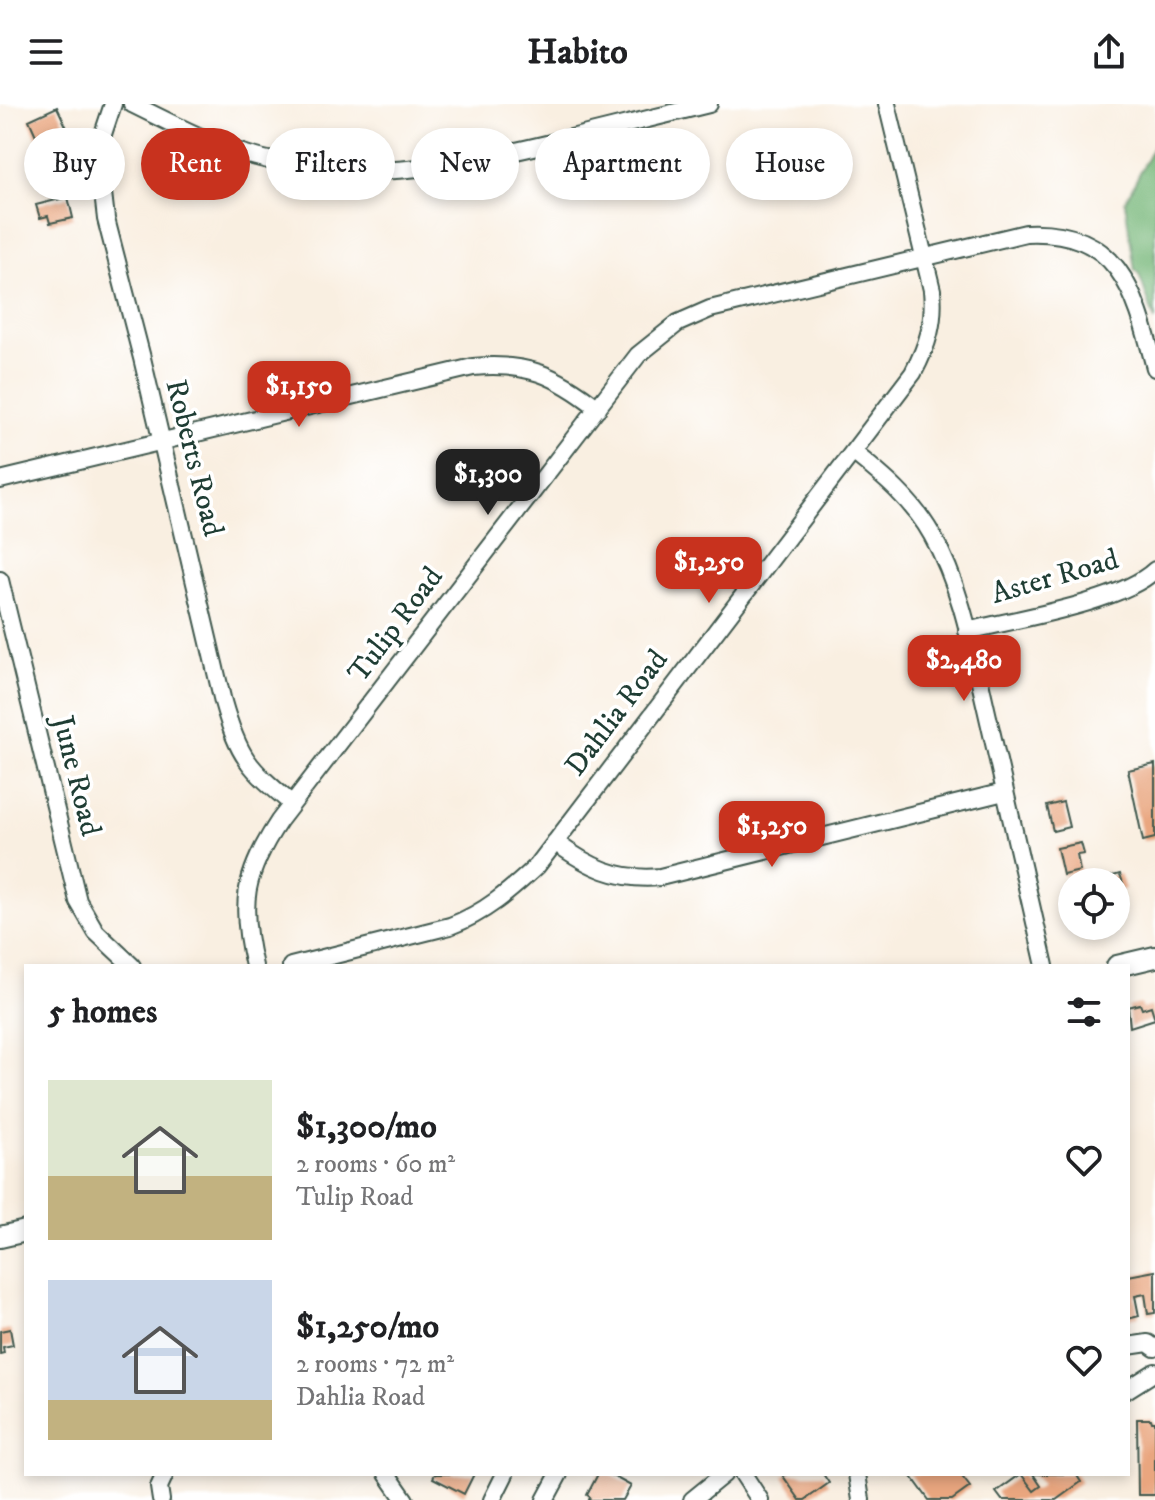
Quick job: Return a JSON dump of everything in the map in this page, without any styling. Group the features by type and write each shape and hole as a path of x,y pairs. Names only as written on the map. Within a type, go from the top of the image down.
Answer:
{"main road":[{"path":"1125,964 1155,957"},
{"path":"0,1237 24,1231"}],"street":[{"name":"Roberts Road","path":"113,104 102,137 99,172 102,195 233,737 247,763 292,804"},
{"path":"132,104 201,137 251,155 317,169 378,173 484,159 709,104"},
{"name":"Dahlia Road","path":"299,964 428,933 471,918 508,893 537,866 913,373 925,351 933,320 933,304 887,104"},
{"path":"924,257 1026,233 1047,232 1083,242 1108,259 1128,284 1139,305 1155,368"},
{"name":"Tulip Road","path":"254,964 245,918 251,872 267,838 638,355 678,323 710,309 924,257"},
{"path":"0,480 460,369 500,365 550,376 598,408"},
{"path":"853,452 898,490 931,532 951,574 1045,964"},
{"name":"Aster Road","path":"967,631 1113,595 1138,583 1155,570"},
{"name":"June Road","path":"0,580 78,901 96,932 130,964"},
{"path":"555,842 578,859 615,876 641,879 660,877 1004,792"},
{"path":"1130,1346 1148,1343 1155,1348"},
{"path":"1130,1388 1155,1372"},
{"path":"161,1500 159,1487 164,1476"},
{"path":"388,1476 405,1500"},
{"path":"492,1500 504,1476"},
{"path":"545,1500 558,1476"},
{"path":"692,1500 722,1476"},
{"path":"744,1476 760,1500"},
{"path":"857,1476 861,1500"}],"green space":[{"path":"1155,143 1155,321 1138,271 1135,271 1125,202"}],"building":[{"path":"57,107 67,128 33,128 29,120"},
{"path":"69,200 73,218 50,223 48,216 40,218 36,205"},
{"path":"1155,764 1155,838 1143,841 1128,770"},
{"path":"1063,802 1069,827 1053,831 1047,806"},
{"path":"1081,843 1084,854 1077,855 1079,868 1061,868 1057,848"},
{"path":"1140,1004 1142,1009 1151,1006 1155,1019 1130,1027 1130,1006"},
{"path":"1155,1271 1155,1313 1148,1314 1145,1294 1135,1296 1139,1316 1130,1318 1130,1276"},
{"path":"10,1329 13,1345 3,1347 4,1353 0,1354 0,1331"},
{"path":"1137,1419 1155,1422 1155,1495 1138,1495"},
{"path":"434,1476 473,1476 464,1494"},
{"path":"597,1476 613,1476 631,1486 623,1500 589,1500 587,1495"},
{"path":"783,1476 824,1476 829,1483 805,1500 800,1500"},
{"path":"911,1476 962,1476 970,1487 952,1500 929,1500"},
{"path":"1018,1476 1023,1476 1034,1491 1041,1486 1034,1476 1077,1476 1081,1482 1056,1500 1002,1500 996,1492"}]}
